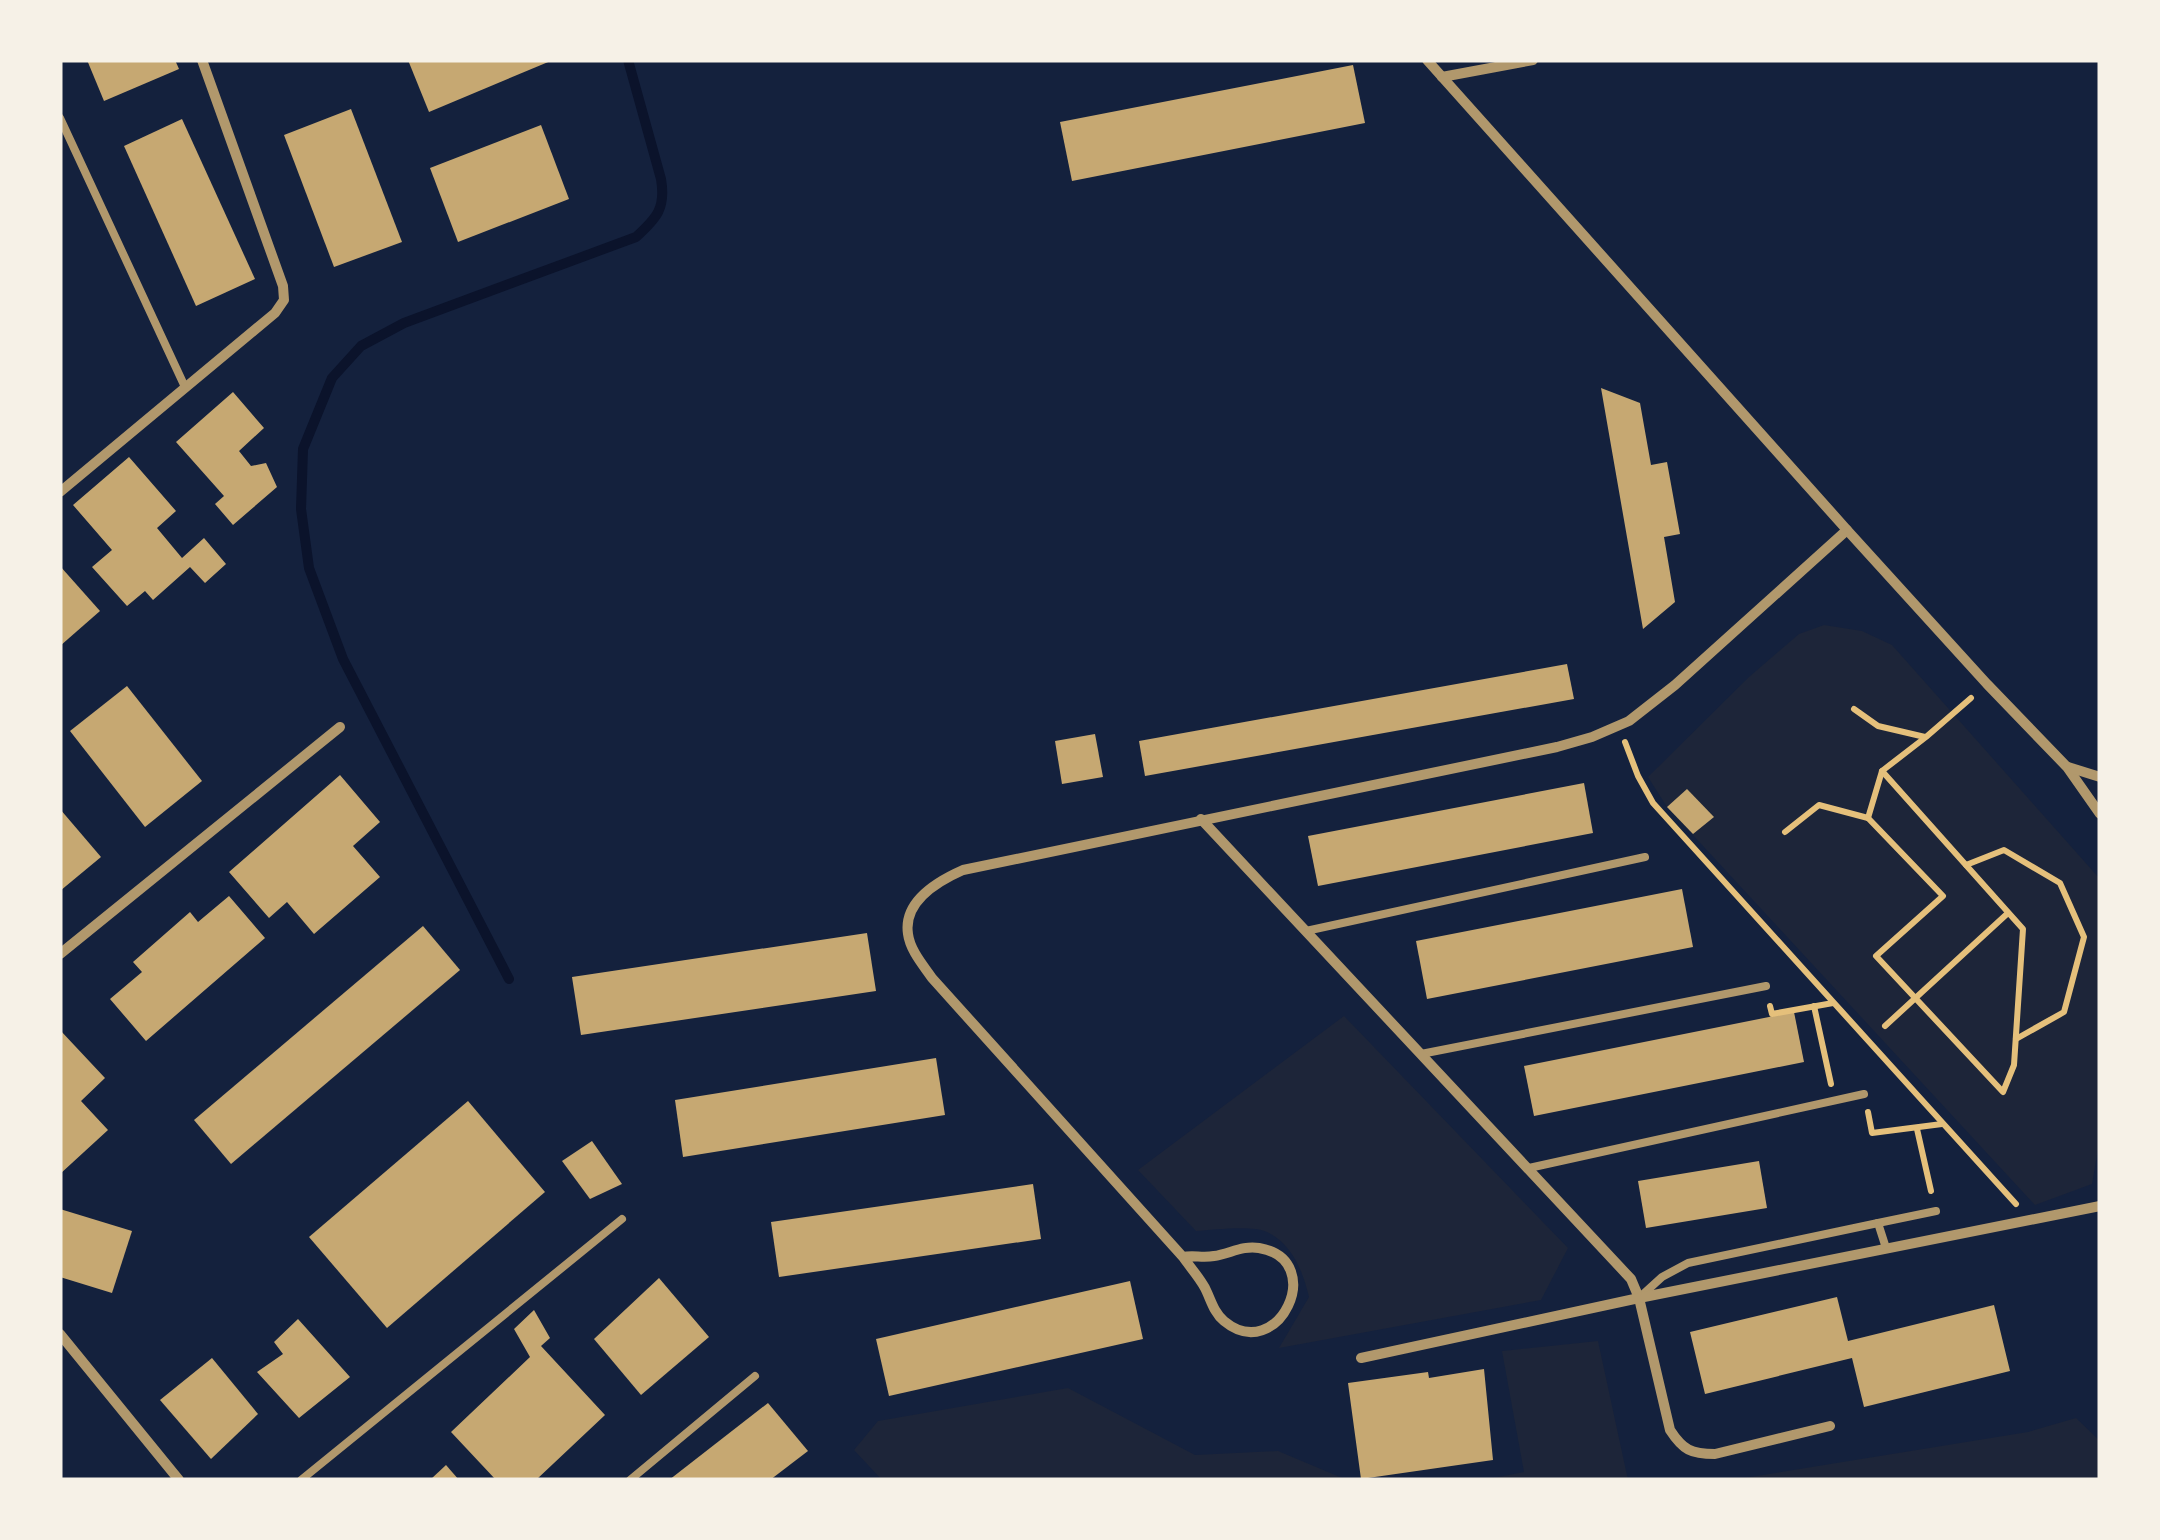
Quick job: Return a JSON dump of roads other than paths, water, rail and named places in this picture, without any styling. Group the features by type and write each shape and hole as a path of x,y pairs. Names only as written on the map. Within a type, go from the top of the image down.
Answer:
{"street":[{"path":"60,492 275,313 284,300 284,286 202,60"},
{"path":"1427,60 1847,530 2067,767 2100,814"},
{"path":"1442,77 1533,60"},
{"path":"1183,1257 1211,1257 1253,1247 1267,1250 1289,1269 1293,1296 1288,1309 1279,1321 1252,1331 1239,1330 1216,1313 1183,1257 916,956 908,934 910,914 918,900 942,879 964,870 1558,747 1619,726 1674,685 1847,530"},
{"path":"60,954 340,726"},
{"path":"2067,767 2100,776"},
{"path":"1201,820 1631,1278 1670,1430 1687,1450 1715,1454 1830,1426"},
{"path":"1361,1358 2100,1206"},
{"path":"60,1334 180,1480"}],"lane":[{"path":"60,118 186,387"},
{"path":"1306,931 1645,857"},
{"path":"1421,1054 1766,986"},
{"path":"1529,1168 1864,1094"},
{"path":"1639,1298 1662,1277 1688,1263 1936,1211"},
{"path":"300,1480 622,1219"},
{"path":"1878,1223 1886,1248"},
{"path":"630,1480 756,1376"}],"waterway":[{"path":"509,979 343,659 309,568 301,509 303,449 332,378 361,346 404,323 636,237 649,224 661,205 661,179 628,60"}]}
